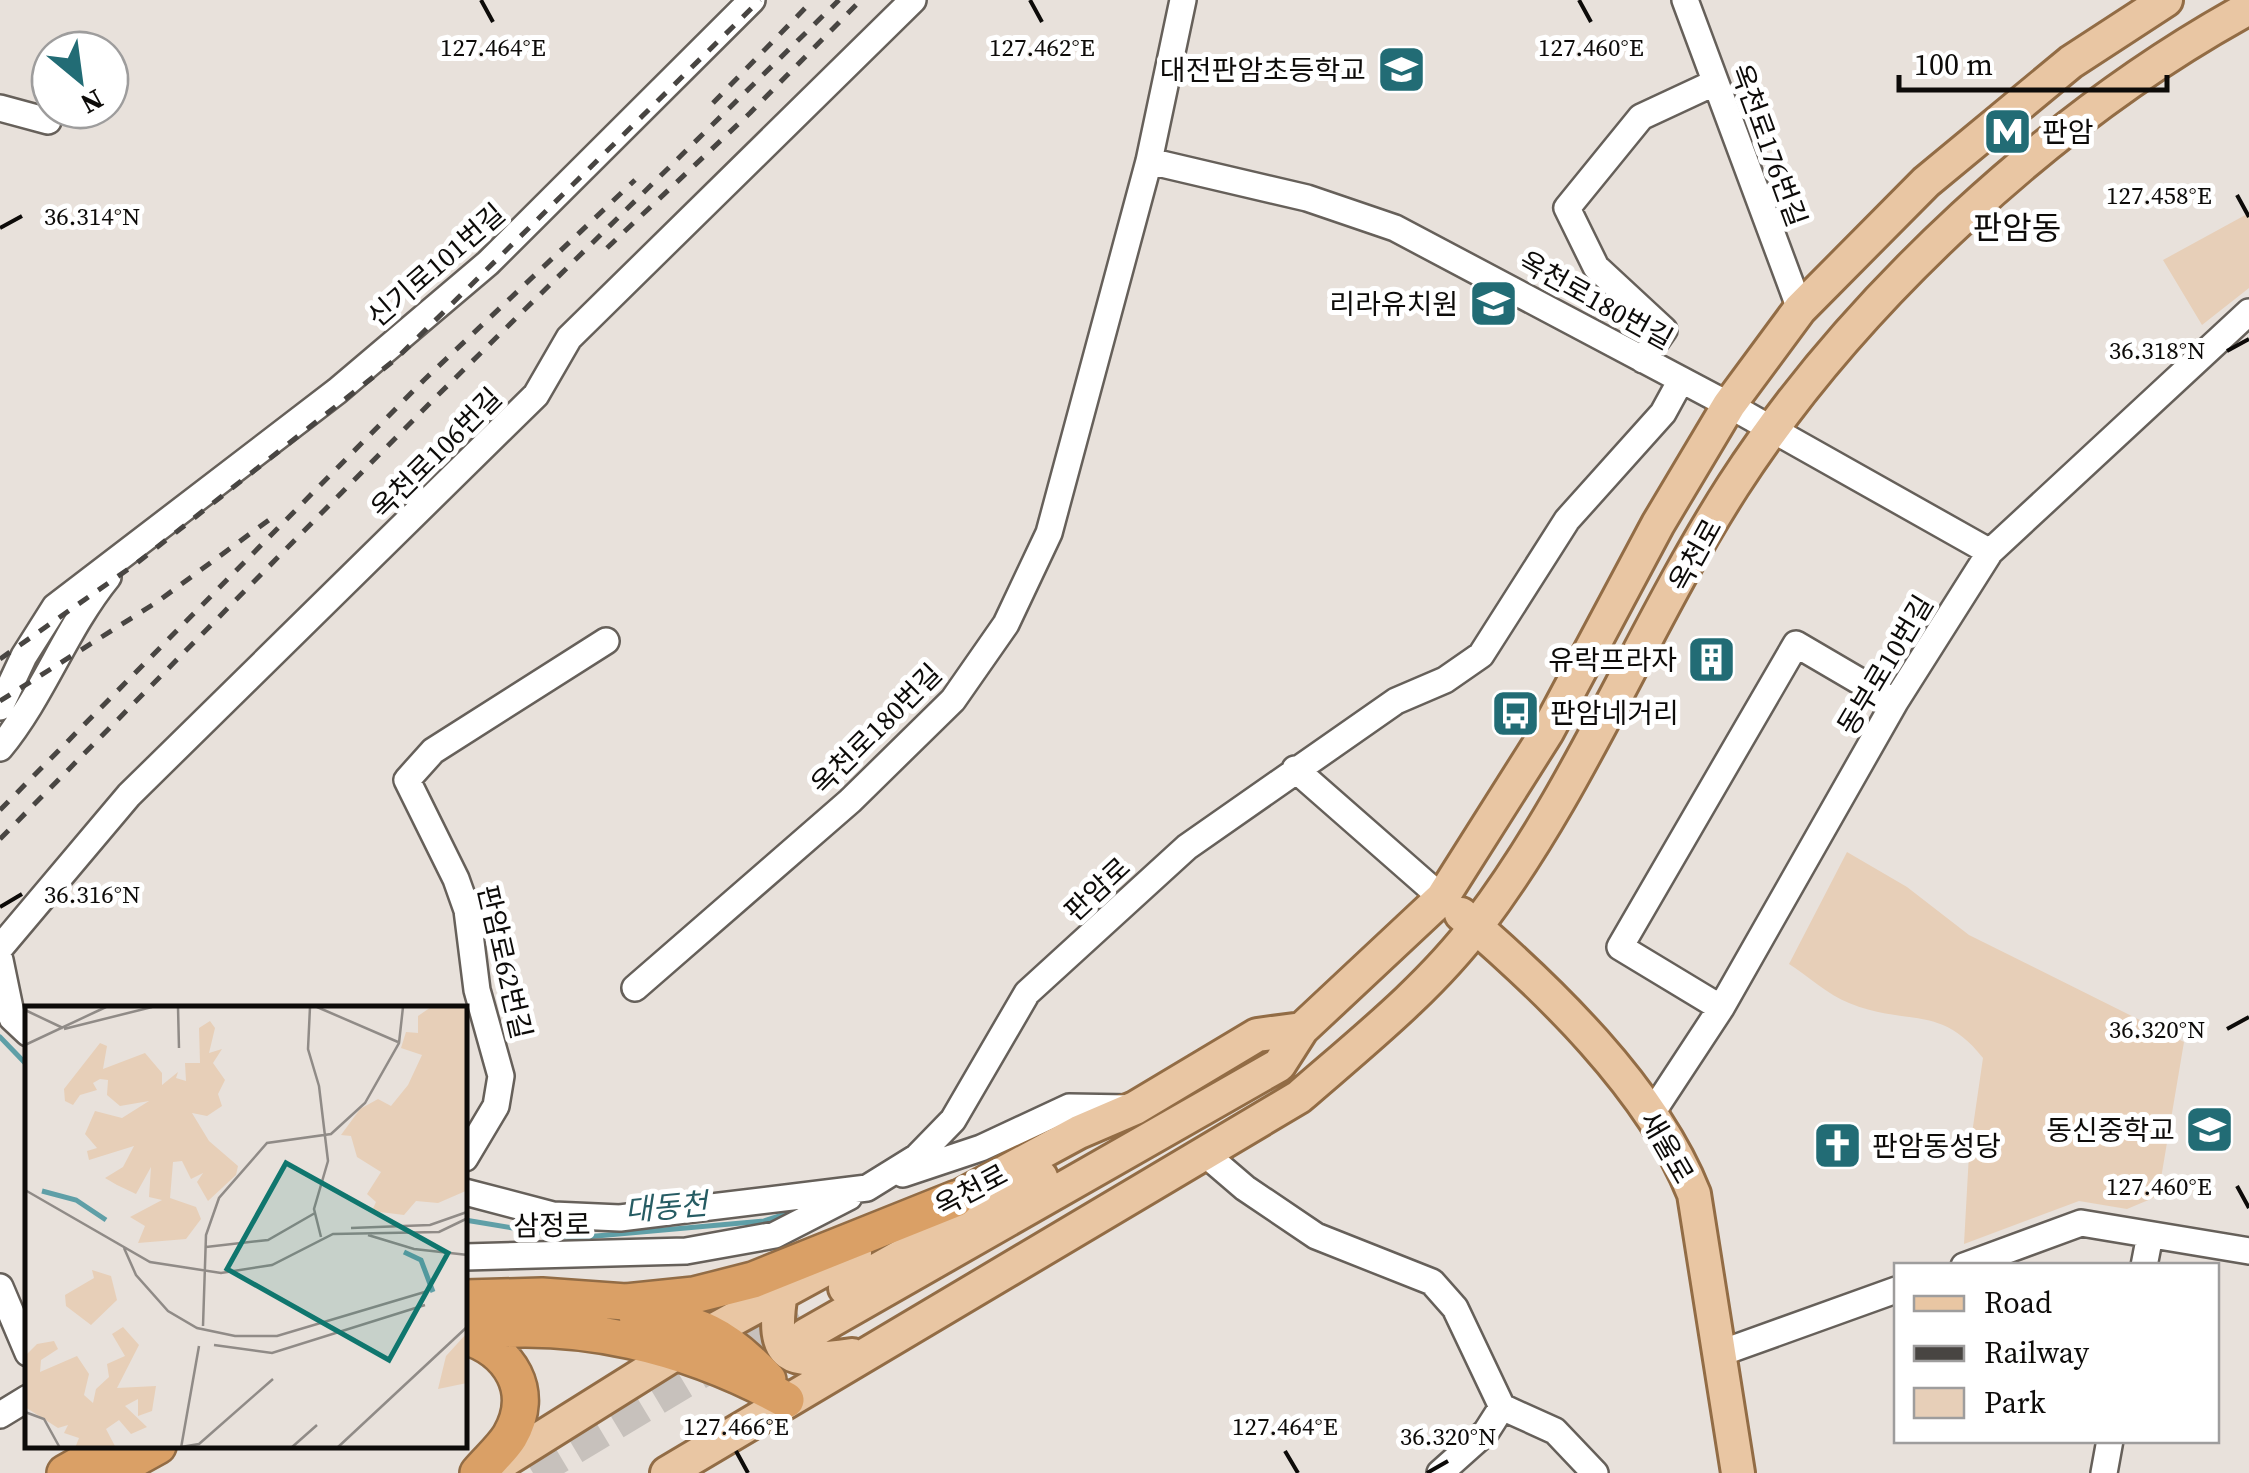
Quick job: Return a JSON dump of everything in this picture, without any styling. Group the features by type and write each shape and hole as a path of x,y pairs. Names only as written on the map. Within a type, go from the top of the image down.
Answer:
{"highway":[{"path":"468,1298 542,1296 626,1302 718,1290 794,1265 848,1239 955,1199"},
{"path":"542,1296 676,1320 710,1332 730,1341 786,1400"},
{"path":"468,1334 553,1331 628,1338 678,1352 786,1400"},
{"path":"468,1335 495,1348 510,1366 522,1395 510,1436 482,1473"},
{"path":"66,1473 109,1448"},
{"path":"109,1473 154,1448"}],"main road":[{"name":"옥천로","path":"482,1473 710,1332 795,1314 955,1199 1078,1132 1134,1108 1257,1036 1302,1029 1442,898 1547,732 1658,524 1729,405 1800,309 1926,182 2071,62 2166,0"},
{"name":"옥천로","path":"667,1473 1299,1097 1419,988 1476,927 1528,854 1730,490 1811,378 1926,256 2042,147 2173,50 2249,8"},
{"name":"새울로","path":"1442,898 1586,1036 1652,1113 1678,1152 1694,1194 1738,1473"},
{"path":"871,1352 816,1360 798,1358 786,1351 776,1332 795,1314 1302,1029"}],"street":[{"name":"신기로101번길","path":"136,548 336,391 488,262 752,0"},
{"name":"옥천로106번길","path":"0,948 129,795 536,395 569,338 913,0"},
{"name":"옥천로180번길","path":"635,988 850,801 954,700 1006,624 1049,533 1148,160 1183,0"},
{"name":"옥천로176번길","path":"1686,0 1800,309"},
{"path":"1643,360 1664,330 1596,267 1566,208 1640,117 1714,82"},
{"path":"0,108 30,116"},
{"name":"옥천로180번길","path":"1148,160 1307,198 1395,228 1729,405 1990,552"},
{"name":"동부로10번길","path":"1652,1113 1720,1008 1896,702 1990,552 2249,312"},
{"name":"판암로","path":"468,1193 553,1215 620,1218 874,1184 917,1157 954,1120 1028,993 1187,847 1396,701 1445,680 1481,655 1567,520 1663,413 1680,382"},
{"path":"0,707 24,656 56,607 136,548"},
{"path":"0,748 26,715 78,618 136,548"},
{"name":"판암로62번길","path":"468,1153 496,1106 501,1076 478,990 466,910 456,879 407,780 433,751 606,641"},
{"path":"1720,1008 1620,946 1796,644 1896,702"},
{"path":"1295,770 1442,898"},
{"path":"0,960 20,1026"},
{"name":"삼정로","path":"468,1257 589,1256 722,1245 775,1236 874,1184 981,1148 1070,1107 1134,1108"},
{"path":"1203,1152 1245,1188 1316,1236 1432,1282 1455,1308 1502,1406 1555,1431 1595,1473"},
{"path":"1972,1263 2081,1224 2249,1250"},
{"path":"2145,1263 2150,1235"},
{"path":"0,1287 25,1345"},
{"path":"1718,1354 1894,1291"},
{"path":"0,1415 25,1400"},
{"path":"1440,1473 1486,1432 1502,1406"},
{"path":"2104,1473 2109,1443"}],"green space":[{"path":"2249,213 2249,288 2202,325 2163,260"},
{"path":"1847,852 1907,887 1969,935 2184,1042 2158,1196 2127,1209 2079,1201 1964,1244 1969,1154 1983,1058 1952,1030 1922,1019 1849,1003 1789,964"}],"waterway":[{"name":"대동천","path":"0,1037 25,1063"},
{"name":"대동천","path":"468,1220 574,1238 764,1221 798,1210"}],"tunnel":[{"path":"533,1473 798,1314"}],"railway":[{"path":"0,659 137,563 396,359 760,0"},
{"path":"713,103 813,0"},
{"path":"0,839 437,396 839,0"},
{"path":"607,248 750,113 861,0"},
{"path":"0,810 424,380 635,180"},
{"path":"0,701 157,602 277,514"}],"place":[{"name":"대전판암초등학교","path":"1401,70"},
{"name":"판암","path":"2007,132"},
{"name":"리라유치원","path":"1493,304"},
{"name":"유락프라자","path":"1712,660"},
{"name":"판암네거리","path":"1515,713"},
{"name":"동신중학교","path":"2210,1130"},
{"name":"판암동성당","path":"1837,1146"}],"district":[{"name":"판암동","path":"2017,228"}]}
